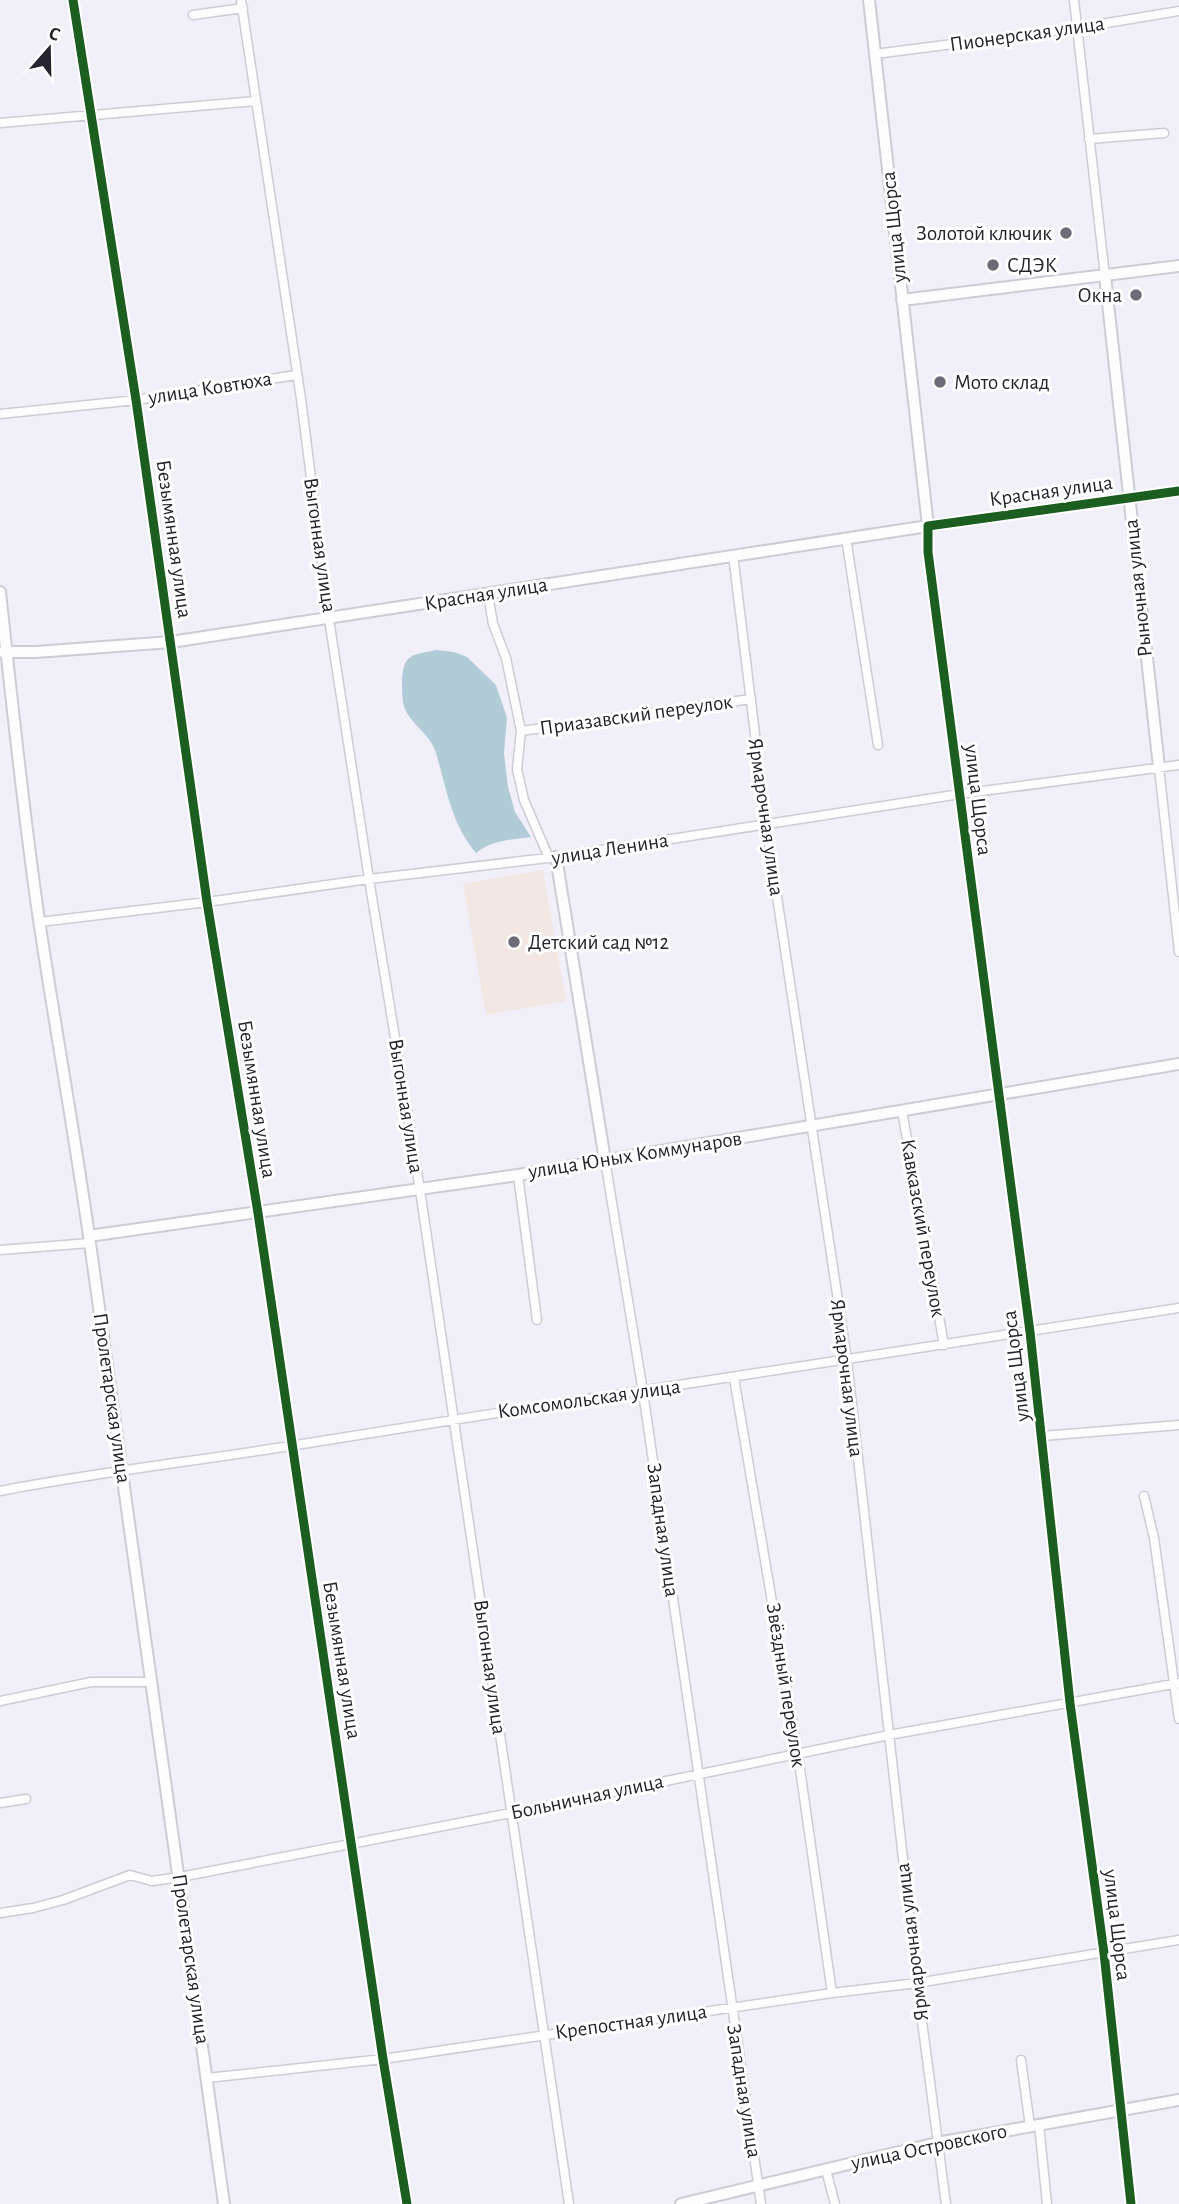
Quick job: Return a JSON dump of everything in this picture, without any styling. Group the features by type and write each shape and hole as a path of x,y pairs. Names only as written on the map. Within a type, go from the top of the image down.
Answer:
{"street":[{"name":"Безымянная улица","path":"73,0 136,400 207,902 258,1213 383,2059 407,2204"},
{"name":"улица Щорса","path":"869,0 928,526 928,552 1030,1332 1070,1703 1104,1953 1131,2204"},
{"name":"Рыночная улица","path":"1074,0 1179,952"},
{"name":"Выгонная улица","path":"193,15 242,4 329,619 421,1190 569,2204"},
{"name":"Пионерская улица","path":"875,54 1077,28 1179,11"},
{"path":"0,123 256,101"},
{"path":"1089,139 1164,133"},
{"path":"902,300 1179,266"},
{"name":"улица Ковтюха","path":"0,415 136,400 296,375"},
{"name":"Красная улица","path":"3,652 170,642 846,538 1179,491"},
{"path":"846,538 878,744"},
{"name":"Ярмарочная улица","path":"733,555 766,824 847,1360 916,1983 946,2204"},
{"name":"Пролетарская улица","path":"0,592 3,652 40,922 90,1240 225,2204"},
{"path":"488,594 493,624 506,658 521,731 517,769 521,790 552,858"},
{"name":"Приазавский переулок","path":"521,731 751,699"},
{"name":"улица Ленина","path":"40,922 552,858 960,794 1179,765"},
{"name":"Западная улица","path":"552,858 643,1392 761,2204"},
{"name":"улица Юных Коммунаров","path":"0,1250 90,1240 518,1175 1179,1064"},
{"name":"Кавказский переулок","path":"902,1111 944,1345"},
{"path":"518,1175 537,1320"},
{"name":"Комсомольская улица","path":"0,1491 87,1474 292,1446 1179,1308"},
{"name":"Звёздный переулок","path":"734,1378 798,1755 832,1993"},
{"path":"1042,1436 1179,1424"},
{"path":"1144,1496 1154,1538 1177,1684 1179,1719"},
{"path":"0,1701 90,1682 152,1682"},
{"name":"Больничная улица","path":"0,1913 63,1900 130,1875 152,1881 180,1877 511,1813 889,1735 1177,1684"},
{"path":"0,1803 26,1799"},
{"name":"Крепостная улица","path":"207,2078 383,2059 543,2034 916,1983 1179,1940"},
{"path":"1021,2060 1048,2204"},
{"name":"улица Островского","path":"681,2204 937,2143 1179,2100"},
{"path":"826,2170 835,2204"}],"shaded area":[{"name":"Детский сад №12","path":"543,870 566,1001 486,1015 463,884"}],"water":[{"path":"436,650 467,657 496,685 507,718 504,753 508,787 515,812 531,837 495,843 476,853 461,830 434,747 408,715 403,699 402,682 407,661 415,655"}],"cycle path":[{"path":"73,0 136,400 207,902 258,1213 383,2059 407,2204"},
{"path":"1131,2204 1104,1953 1070,1703 1030,1332 928,552 928,526 1179,491"}],"place":[{"name":"Золотой ключик","path":"1066,233"},
{"name":"СДЭК","path":"993,265"},
{"name":"Окна","path":"1136,295"},
{"name":"Мото склад","path":"940,382"},
{"name":"Детский сад №12","path":"514,942"}]}
